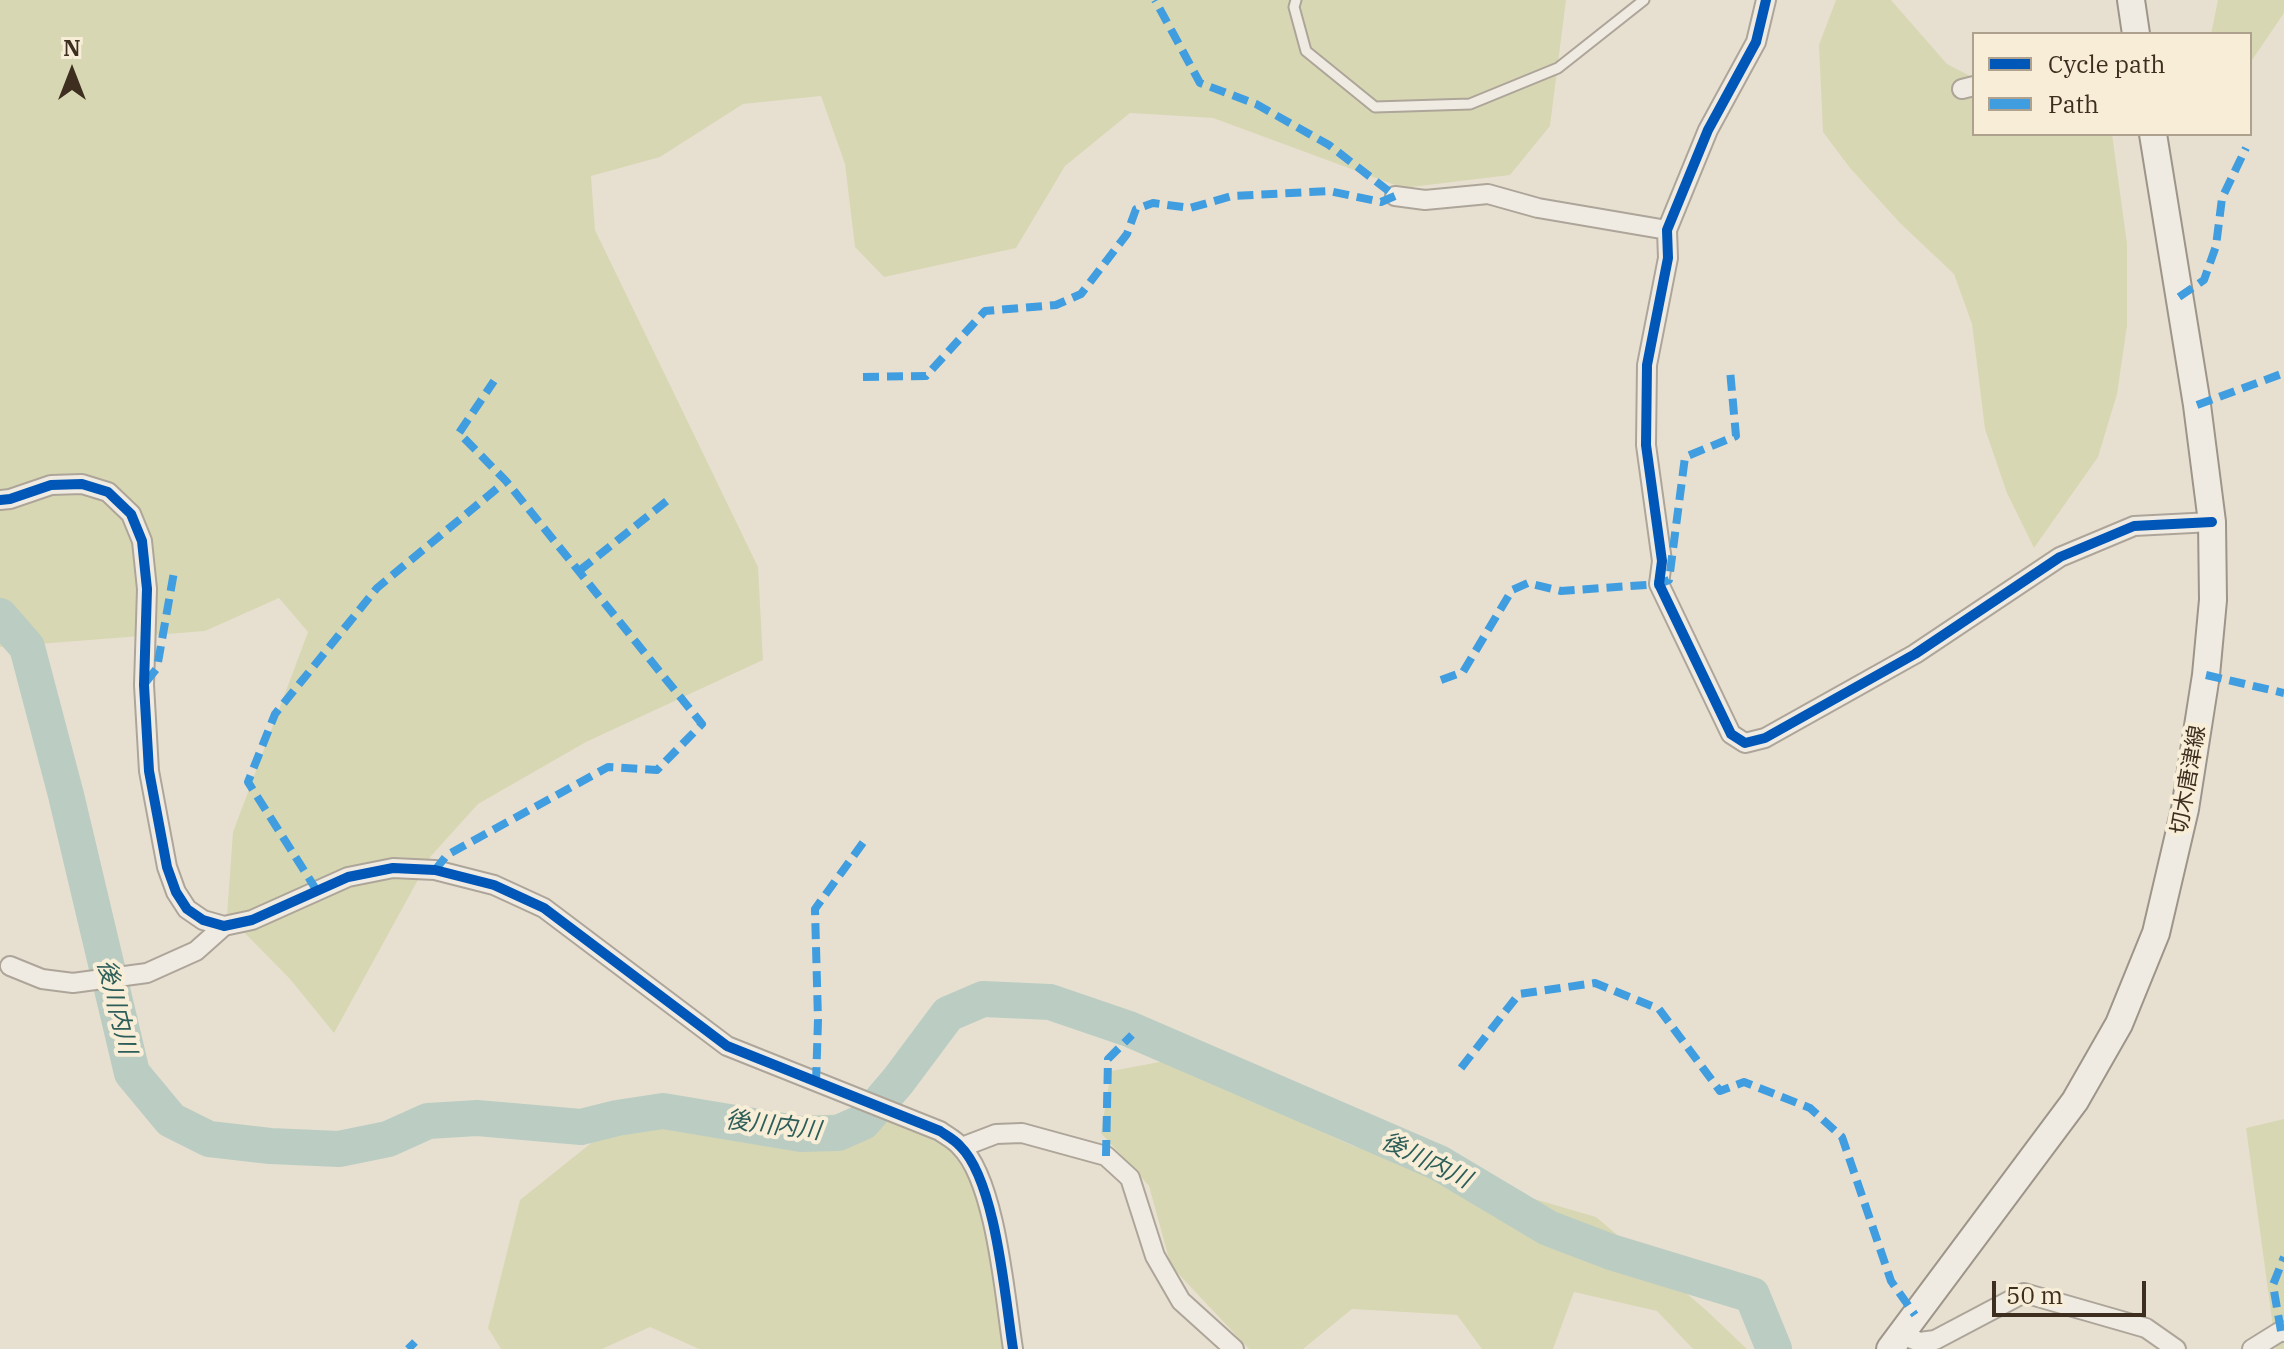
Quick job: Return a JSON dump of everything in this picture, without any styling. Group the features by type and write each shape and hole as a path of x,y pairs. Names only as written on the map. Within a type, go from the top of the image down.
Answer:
{"main road":[{"path":"2131,0 2136,32"},
{"name":"切木唐津線","path":"1896,1342 2075,1101 2119,1024 2156,933 2185,809 2206,675 2213,600 2212,522 2197,405 2153,136"}],"street":[{"path":"1766,0 1756,42 1708,130 1667,230 1668,258 1647,365 1646,445 1662,561 1659,584 1731,734 1745,743 1765,738 1915,654 2060,557 2134,526 2212,522"},
{"path":"1395,196 1425,200 1488,194 1538,208 1667,230"},
{"path":"0,500 51,485 82,484 108,492 131,514 142,541 145,573 144,685 149,771 167,867 176,892 187,909 203,920 224,926 252,920 348,877 393,868 435,870 494,885 544,908 727,1046 940,1131 962,1147 981,1178 992,1220 1013,1349"},
{"path":"10,966 42,979 73,983 147,973 196,951 224,926"},
{"path":"962,1147 996,1134 1022,1133 1106,1156 1130,1178 1155,1256 1181,1301 1234,1349"},
{"path":"1896,1342 1935,1340 2024,1293 2146,1328 2176,1349"},
{"path":"2252,1349 2284,1332"}],"lane":[{"path":"1296,0 1294,7 1306,51 1375,107 1470,104 1558,68 1644,0"}],"green space":[{"path":"0,0 1566,0 1550,126 1510,175 1403,188 1213,118 1130,113 1065,166 1016,248 884,277 855,247 845,164 821,96 743,104 660,157 591,176 595,230 758,567 763,660 586,742 478,804 431,856 334,1033 290,979 227,915 233,832 308,632 279,598 205,631 0,647"},
{"path":"1836,0 1891,0 1947,64 1972,77 1972,136 2112,136 2127,244 2127,326 2117,394 2098,457 2034,548 2007,493 1985,429 1972,324 1954,274 1900,223 1850,168 1823,132 1819,45"},
{"path":"2218,0 2284,0 2284,13 2252,60 2252,32 2211,32"},
{"path":"1165,1061 1353,1146 1596,1217 1747,1349 1693,1349 1657,1311 1574,1292 1553,1349 1482,1349 1457,1315 1352,1309 1303,1349 1249,1349 1171,1266 1149,1186 1101,1133 1111,1071"},
{"path":"917,1111 980,1170 1004,1230 1019,1349 699,1349 650,1327 602,1349 501,1349 488,1328 520,1200 615,1124"},
{"path":"2284,1119 2284,1349 2276,1349 2246,1128"}],"waterway":[{"name":"後川内川","path":"0,616 27,647 66,795 132,1073 171,1120 209,1139 339,1149 388,1139 428,1121 477,1118 581,1127 663,1111 801,1134 838,1133 863,1122 948,1014 983,999 1050,1002 1129,1029 1439,1163 1548,1228 1611,1252 1752,1295 1774,1349"}],"marked path":[{"path":"863,377 926,376 985,311 1056,305 1081,294 1127,234 1136,209 1153,203 1190,208 1232,196 1329,191 1381,202 1395,196 1329,145 1256,104 1200,83 1155,0"},
{"path":"2179,297 2204,280 2216,246 2222,198 2246,148"},
{"path":"1441,680 1463,672 1512,590 1528,583 1561,591 1659,584 1669,580 1685,457 1736,436 1730,370"},
{"path":"2197,405 2284,373"},
{"path":"435,870 447,855 608,767 657,770 702,724 506,481 459,433 494,381"},
{"path":"317,891 248,782 275,714 377,588 506,481"},
{"path":"579,571 668,500"},
{"path":"146,682 157,668 174,572"},
{"path":"2206,675 2284,693"},
{"path":"816,1083 815,909 865,840"},
{"path":"1461,1068 1519,994 1595,983 1659,1009 1720,1091 1744,1082 1810,1108 1842,1137 1891,1281 1915,1315"},
{"path":"1106,1156 1108,1059 1132,1035"},
{"path":"2281,1331 2273,1285 2284,1257"},
{"path":"408,1349 415,1342"}],"cycle path":[{"path":"1766,0 1756,42 1708,130 1667,230 1668,258 1647,365 1646,445 1662,561 1659,584 1731,734 1745,743 1765,738 1915,654 2060,557 2134,526 2212,522"},
{"path":"0,500 51,485 82,484 108,492 131,514 142,541 147,589 144,685 149,771 167,867 176,892 187,909 203,920 224,926 252,920 348,877 393,868 435,870 494,885 544,908 727,1046 940,1131 958,1144 972,1163 990,1212 1013,1349"}]}
